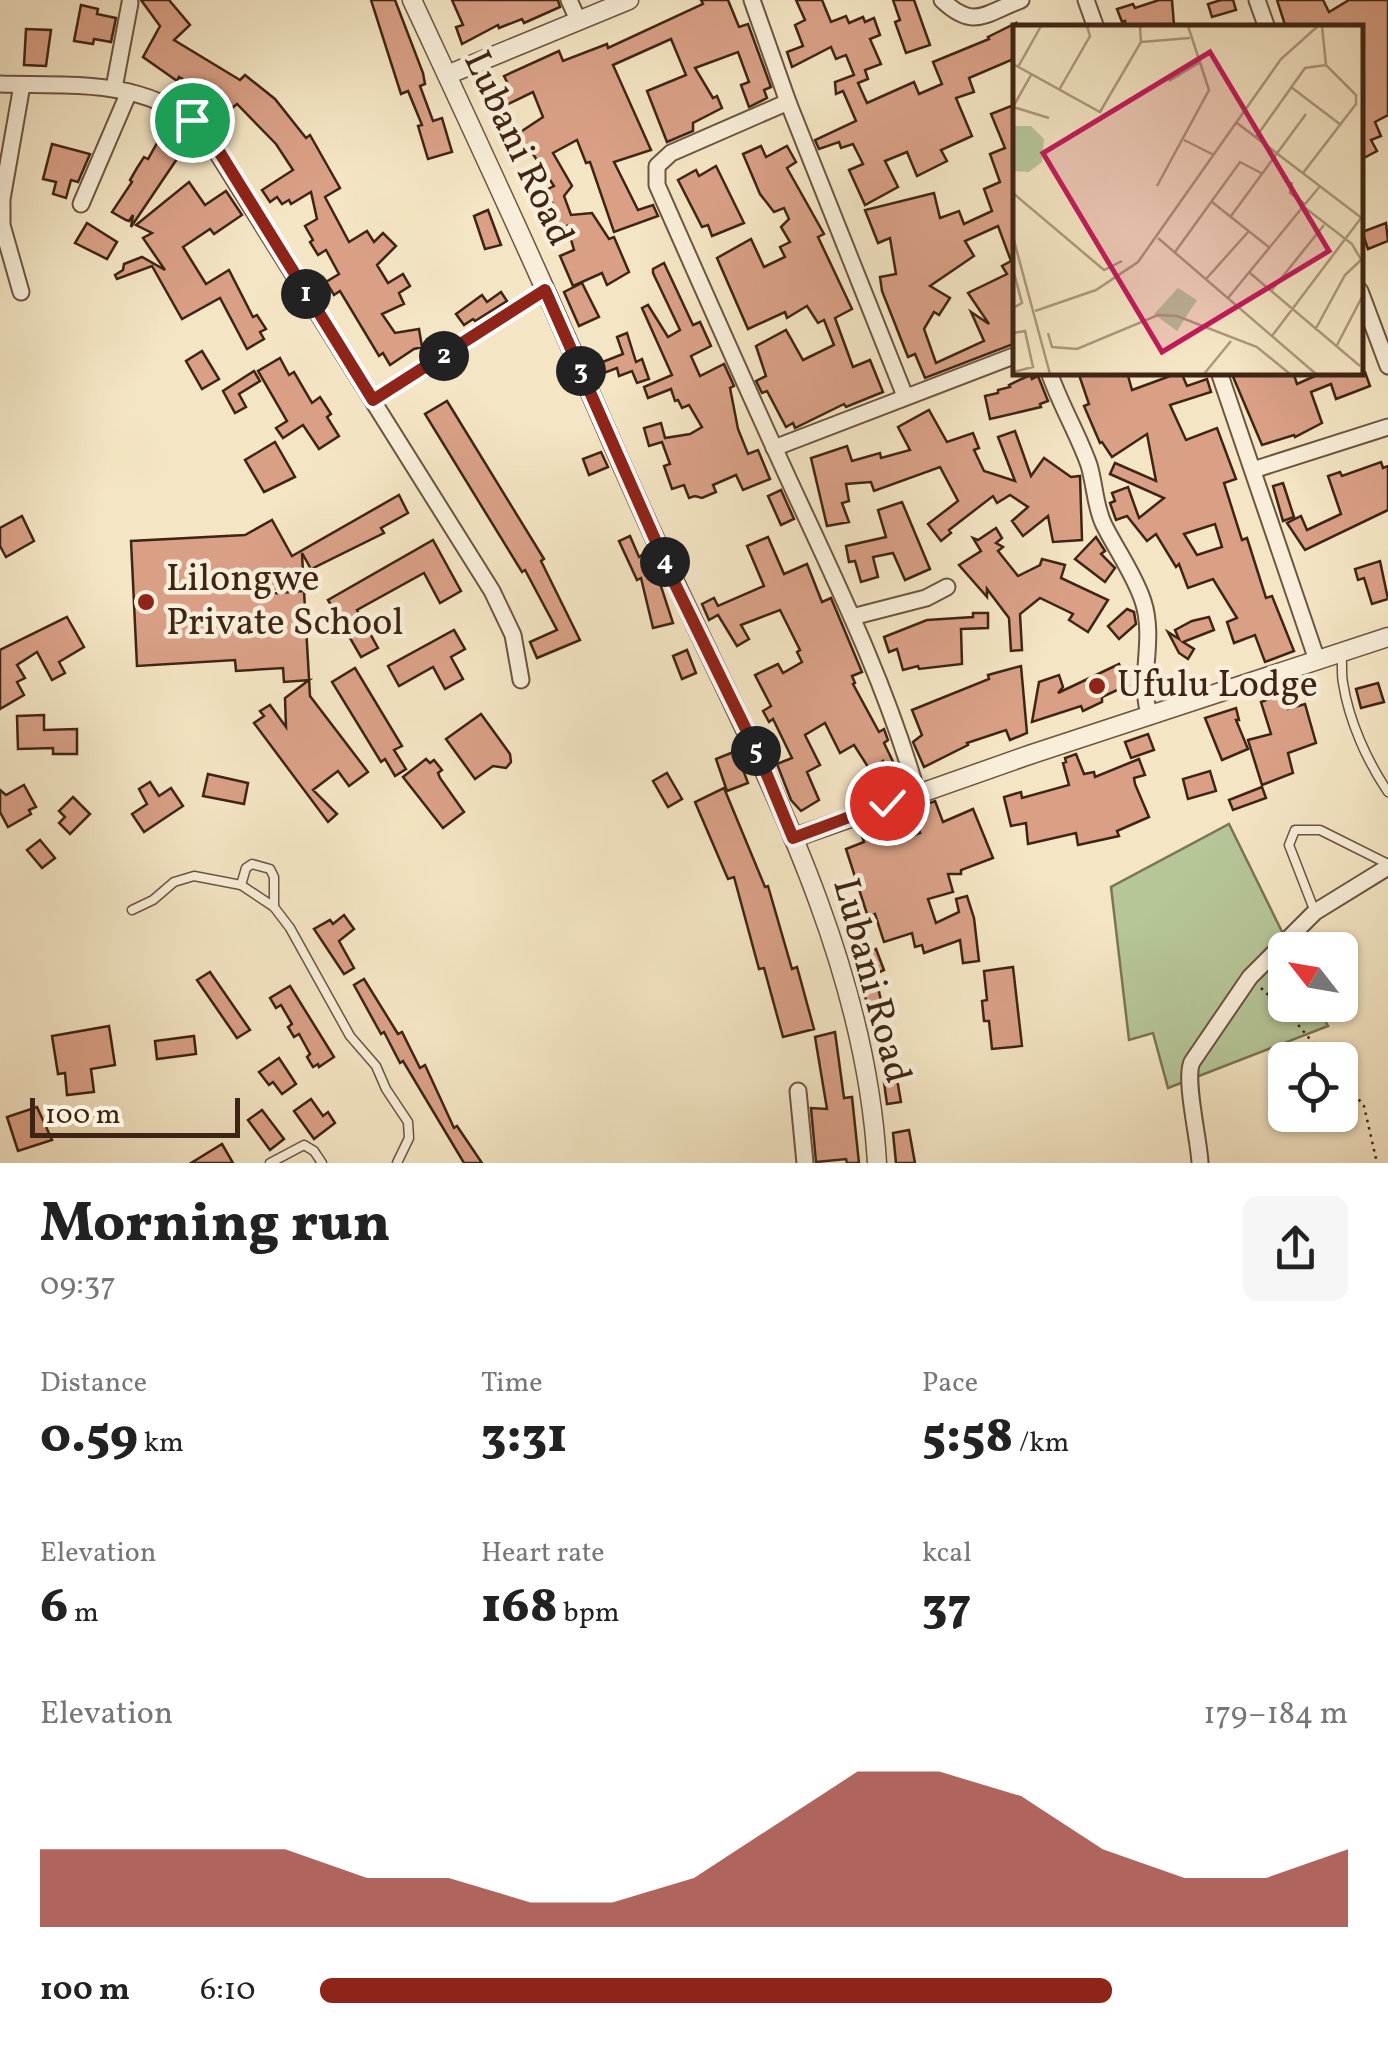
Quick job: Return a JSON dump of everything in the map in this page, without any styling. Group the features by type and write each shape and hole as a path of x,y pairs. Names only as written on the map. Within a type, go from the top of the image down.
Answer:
{"street":[{"name":"Lubani Road","path":"412,0 672,578 760,758 793,838 853,1013 871,1101 877,1163"},
{"path":"569,0 578,20"},
{"path":"447,75 629,0"},
{"path":"752,0 788,102 905,396"},
{"path":"942,0 959,16 971,19 1020,0"},
{"path":"1086,0 1095,25"},
{"path":"1257,0 1266,25"},
{"path":"81,204 122,90 130,3"},
{"path":"0,84 122,90 163,103 192,120 206,135 492,591 513,634 521,680"},
{"path":"21,292 2,225 2,212 22,85"},
{"path":"788,102 671,153 657,166 657,185 874,662 917,793"},
{"path":"373,400 545,290"},
{"path":"1363,299 1388,366"},
{"path":"774,448 1013,356"},
{"path":"1050,375 1090,468 1101,519 1128,565 1144,604 1148,676 1143,696 1150,716"},
{"path":"1219,375 1317,660"},
{"path":"1252,470 1388,427"},
{"path":"852,617 926,598 947,587"},
{"path":"793,838 1388,637"},
{"path":"1200,1163 1187,1073 1250,977 1315,912 1388,866"},
{"path":"798,1091 804,1163"}],"lane":[{"path":"1342,652 1342,679 1350,709 1366,754 1388,792"},
{"path":"1315,912 1289,846 1295,830 1320,830 1388,866"},
{"path":"240,885 246,868 252,864 270,869 274,877 274,908"},
{"path":"132,910 184,878 194,876 240,885 274,908 290,928 350,1036 376,1066 408,1122 410,1138 397,1163"},
{"path":"270,1163 304,1144 322,1163"}],"path":[{"path":"1250,977 1312,1042"},
{"path":"1358,1098 1364,1106 1377,1163"}],"green space":[{"path":"1229,824 1282,932 1268,932 1268,1022 1326,1022 1328,1026 1287,1042 1268,1042 1268,1049 1168,1088 1153,1033 1129,1040 1111,887"}],"building":[{"path":"141,0 169,0 190,25 174,40 240,80 245,75 275,99 306,138 310,135 340,188 325,197 349,242 367,231 374,242 383,233 396,246 377,265 388,283 403,274 410,286 399,293 404,304 382,314 395,333 419,329 422,347 390,365 383,353 379,356 340,291 334,295 326,282 339,274 326,250 318,255 310,242 313,240 305,226 317,219 311,192 291,204 289,200 282,204 277,197 270,202 262,190 293,170 276,144 237,104 226,113 202,96 204,92 179,77 177,81 143,57 160,26"},
{"path":"371,0 395,0 423,73 425,84 420,86 433,121 442,118 452,152 428,159 418,126 422,125 408,91 401,94"},
{"path":"452,0 558,0 560,7 524,23 522,19 499,28 498,25 462,44 456,27 463,25"},
{"path":"701,0 728,0 739,27 748,24 771,87 764,90 767,98 749,107 741,85 749,82 738,52 695,68 722,108 693,123 693,131 667,142 647,91 686,75 671,39 613,65 651,150 614,162 638,210 653,205 658,216 614,232 590,162 586,163 577,140 553,153 572,186 564,196 571,215 592,213 609,239 614,237 629,272 607,285 602,273 573,286 560,256 574,250 567,226 559,229 555,218 548,221 543,208 553,204 546,190 554,186 529,148 512,159 505,148 509,145 507,141 543,117 533,92 506,105 500,92 510,88 504,76 559,51 563,61 607,44 608,48 703,4"},
{"path":"796,0 822,0 831,22 846,16 849,23 863,17 865,22 874,18 880,35 870,39 881,64 865,70 868,79 858,83 867,103 914,82 919,94 942,84 933,62 1016,23 1013,59 969,78 974,92 956,98 972,136 941,150 947,161 917,176 907,152 885,161 898,187 865,205 849,170 863,164 853,144 841,148 839,142 819,149 815,140 856,121 843,91 836,94 835,82 854,75 846,55 836,59 831,47 792,67 787,52 803,46 795,25 805,20"},
{"path":"893,0 914,0 930,45 906,53 895,22 900,20"},
{"path":"1172,0 1174,25 1126,25 1117,9 1133,4 1135,8"},
{"path":"1233,0 1236,10 1212,17 1208,4"},
{"path":"1277,0 1323,0 1329,12 1349,0 1388,0 1388,115 1375,122 1381,136 1371,140 1377,151 1363,158 1363,25 1285,25"},
{"path":"81,5 116,18 111,42 74,41"},
{"path":"26,29 51,30 46,66 24,65"},
{"path":"1013,105 1013,344 925,378 915,354 908,357 882,291 880,277 896,274 890,238 878,243 865,210 934,193 940,218 959,211 964,224 992,211 984,189 1000,182 990,154 1005,148 991,114","holes":["998,226 1011,261 1002,266 1007,274 968,293 989,324 971,312 984,341 936,363 924,329 934,312 939,315 950,298 930,286 974,256 965,241"]},
{"path":"165,129 187,144 131,227 133,215 129,221 112,212"},
{"path":"52,144 90,154 78,182 71,180 66,198 53,194 56,182 43,179"},
{"path":"761,146 766,157 787,146 796,162 787,168 824,234 818,237 852,309 835,318 853,367 870,360 883,392 846,407 844,404 795,428 793,423 786,427 767,391 762,393 756,381 766,376 756,346 786,330 803,360 834,345 824,320 818,323 807,306 787,318 785,312 748,329 717,258 751,239 764,267 785,257 780,247 790,242 781,227 789,219 784,208 774,212 760,194 743,154"},
{"path":"716,166 744,223 712,236 708,225 702,227 678,180 696,170 699,176"},
{"path":"189,182 205,205 226,191 242,215 214,234 210,229 183,247 206,284 229,270 253,317 257,315 266,329 260,332 264,339 247,349 220,298 182,319 152,266 117,279 115,275 123,270 124,264 142,257 165,270 143,238 152,233 136,225"},
{"path":"488,210 501,245 485,249 474,216"},
{"path":"87,223 117,242 107,259 75,243"},
{"path":"1386,223 1388,241 1368,249 1363,232"},
{"path":"664,263 693,325 700,322 711,346 691,356 700,376 724,364 734,386 730,388 738,429 748,454 758,450 770,479 743,490 736,475 713,485 716,492 689,498 684,485 672,489 664,466 670,464 662,442 649,446 644,428 661,423 665,438 690,434 702,427 689,405 682,408 675,401 671,389 648,398 644,387 672,375 642,308 648,305 668,337 680,330 653,273"},
{"path":"582,283 599,317 579,326 564,292"},
{"path":"501,292 507,301 475,321 464,325 456,314 482,295 487,302"},
{"path":"627,333 636,362 642,359 649,379 637,383 632,371 619,376 617,368 604,373 600,363 623,354 617,337"},
{"path":"202,351 219,379 202,389 186,361"},
{"path":"280,358 289,375 294,372 312,403 320,397 331,414 327,417 339,436 319,449 303,425 283,438 276,428 287,421 258,371"},
{"path":"254,371 260,381 239,394 246,407 235,413 223,391"},
{"path":"1365,372 1370,386 1336,399 1331,384 1311,392 1322,423 1295,437 1262,445 1232,375 1294,375 1297,384 1317,375"},
{"path":"1030,375 1032,379 1038,376 1048,401 1041,407 990,419 985,396"},
{"path":"1079,375 1128,375 1132,390 1173,375 1182,375 1187,386 1207,379 1211,392 1170,405 1186,440 1217,428 1236,479 1224,483 1242,540 1247,538 1266,598 1272,596 1294,651 1265,662 1255,635 1234,643 1227,622 1237,618 1213,579 1188,588 1179,564 1176,567 1156,534 1147,541 1127,516 1116,520 1110,503 1115,501 1112,493 1128,487 1139,518 1164,498 1110,474 1115,463 1156,481 1147,434 1112,457 1100,443 1084,406 1089,404","holes":["1215,524 1222,547 1197,555 1184,534"]},
{"path":"447,401 544,559 541,561 580,640 537,658 530,642 557,630 525,570 522,572 425,414"},
{"path":"929,410 947,442 973,433 979,448 974,450 984,471 1015,481 998,437 1015,431 1031,476 1044,458 1071,477 1080,476 1082,540 1053,542 1048,516 1023,536 1012,521 1028,507 1010,495 997,503 993,496 949,530 951,533 941,541 928,524 958,501 940,467 874,491 871,482 846,484 849,501 842,503 849,522 827,526 811,458 847,446 852,461 910,450 898,427"},
{"path":"275,442 295,477 264,492 245,460"},
{"path":"601,452 608,467 589,475 583,459"},
{"path":"1381,462 1383,468 1388,466 1388,510 1305,550 1287,523 1301,516 1307,530 1341,514 1328,476 1340,472 1342,476"},
{"path":"1283,483 1294,517 1283,521 1273,486"},
{"path":"781,490 794,519 781,525 768,496"},
{"path":"399,495 408,513 381,528 384,533 311,569 302,553 303,573 266,594 304,591 310,696 368,772 349,786 338,771 313,790 337,814 328,822 254,723 264,716 260,711 270,705 286,727 285,698 309,680 284,682 283,668 236,671 235,660 137,666 131,541 245,535 272,520 292,556"},
{"path":"902,502 930,569 905,580 893,553 873,557 878,577 861,582 855,561 849,562 846,546 886,537 878,510"},
{"path":"22,516 34,541 6,557 0,546 0,528"},
{"path":"996,528 1002,538 996,543 1003,547 998,551 1018,576 1040,565 1042,559 1065,565 1061,578 1108,600 1088,632 1069,620 1073,614 1040,598 1020,614 1022,650 1011,651 1009,618 987,589 987,597 959,565 981,551 973,538 978,540"},
{"path":"630,536 646,567 651,565 654,575 657,574 673,623 653,628 641,578 637,580 619,541"},
{"path":"768,537 784,574 807,564 822,602 831,598 862,672 852,676 853,684 879,732 884,729 888,740 884,743 900,776 889,780 883,761 870,770 854,745 840,753 825,723 805,735 820,765 807,772 819,800 801,811 791,800 777,764 792,758 773,719 769,722 763,711 771,706 755,675 778,664 783,673 802,662 797,652 800,650 780,610 741,625 749,639 737,646 718,615 709,620 702,604 714,598 718,606 764,586 747,546"},
{"path":"1096,537 1105,551 1101,554 1115,568 1105,582 1075,559"},
{"path":"433,540 461,591 440,603 424,573 357,610 378,648 361,657 328,600"},
{"path":"1380,561 1388,599 1372,604 1364,578 1358,580 1355,569"},
{"path":"1127,609 1134,612 1136,624 1119,639 1108,626"},
{"path":"973,613 988,613 988,628 961,629 962,664 903,670 897,649 889,652 884,637 927,620 973,617"},
{"path":"67,617 84,647 59,662 65,673 52,680 37,652 17,665 25,678 17,682 24,695 0,709 0,650"},
{"path":"1209,617 1214,630 1183,642 1194,649 1188,659 1179,653 1168,632 1179,639 1175,630"},
{"path":"454,630 465,649 451,657 463,679 445,689 433,667 399,686 388,666"},
{"path":"687,650 696,673 682,679 673,656"},
{"path":"1119,664 1128,685 1083,711 1081,706 1032,722 1039,682 1059,675 1063,687 1058,693"},
{"path":"1021,666 1027,733 1010,740 1006,730 967,743 924,767 913,742 922,735 912,710 989,679 988,675"},
{"path":"355,668 402,746 394,750 406,769 395,776 385,759 381,762 332,682"},
{"path":"1378,683 1384,702 1361,708 1356,689"},
{"path":"1283,694 1288,709 1305,704 1316,743 1288,753 1293,773 1262,785 1248,740 1271,734 1261,702"},
{"path":"1236,708 1236,720 1248,749 1222,760 1205,718"},
{"path":"481,714 510,754 511,762 506,768 493,766 475,779 446,739"},
{"path":"44,715 44,730 77,729 77,754 53,754 53,748 18,749 17,716"},
{"path":"1148,734 1154,750 1131,758 1125,742"},
{"path":"736,751 748,783 727,791 716,759"},
{"path":"1076,754 1084,774 1094,772 1095,777 1139,759 1145,775 1134,778 1135,784 1149,817 1117,831 1119,836 1078,845 1076,833 1028,844 1026,823 1011,826 1004,797 1021,792 1022,798 1069,785 1063,763"},
{"path":"426,759 430,763 434,760 442,770 438,773 440,778 464,812 443,828 403,777"},
{"path":"1210,771 1216,791 1188,799 1183,779"},
{"path":"667,773 682,799 668,807 653,781"},
{"path":"208,774 248,783 244,804 203,796"},
{"path":"150,782 159,796 171,788 183,806 144,832 132,814 147,804 139,789"},
{"path":"24,785 36,807 8,827 0,812 0,790 6,795"},
{"path":"1262,787 1266,798 1233,810 1229,800"},
{"path":"724,788 765,887 768,886 814,1029 783,1037 764,968 759,969 734,877 728,879 695,802"},
{"path":"73,797 90,814 70,834 59,823 65,817 59,811"},
{"path":"935,801 943,822 973,809 993,858 961,870 961,874 948,874 953,892 928,899 936,923 959,912 956,899 967,896 979,961 963,963 960,940 924,953 922,945 915,947 912,933 884,942 875,914 868,917 846,849 864,842 861,833 885,825 891,843 920,833 911,810"},
{"path":"40,840 55,858 42,868 27,850"},
{"path":"344,915 354,929 339,941 354,968 344,974 314,929 330,920 333,924"},
{"path":"858,933 865,954 876,949 884,970 875,974 882,1005 868,1008 850,935"},
{"path":"1013,967 1022,1046 992,1049 989,1021 984,1021 984,971"},
{"path":"210,972 250,1030 237,1038 197,980"},
{"path":"364,979 398,1034 402,1032 420,1068 425,1065 454,1128 457,1126 482,1163 464,1163 403,1061 400,1063 384,1032 381,1034 354,985"},
{"path":"290,986 334,1057 319,1067 313,1067 299,1034 294,1037 288,1027 292,1024 281,1005 276,1008 270,998"},
{"path":"109,1026 115,1065 91,1069 94,1092 67,1095 65,1073 58,1074 52,1036"},
{"path":"835,1032 844,1098 852,1097 859,1163 847,1163 846,1159 816,1162 811,1108 827,1109 815,1037"},
{"path":"194,1036 196,1054 157,1059 155,1041"},
{"path":"891,1045 901,1102 887,1104 879,1046"},
{"path":"279,1058 296,1084 282,1094 259,1072"},
{"path":"311,1099 323,1116 328,1112 335,1123 314,1139 294,1111"},
{"path":"37,1107 52,1140 18,1151 7,1117"},
{"path":"262,1110 284,1139 270,1150 248,1120"},
{"path":"909,1130 915,1163 896,1163 893,1133"},
{"path":"222,1144 233,1163 191,1163"}],"place":[{"name":"Lilongwe Private School","path":"146,602"},
{"name":"Ufulu Lodge","path":"1097,686"}],"route":[{"path":"192,120 220,153 373,400 545,290 672,578 760,758 793,838 887,803"}]}
